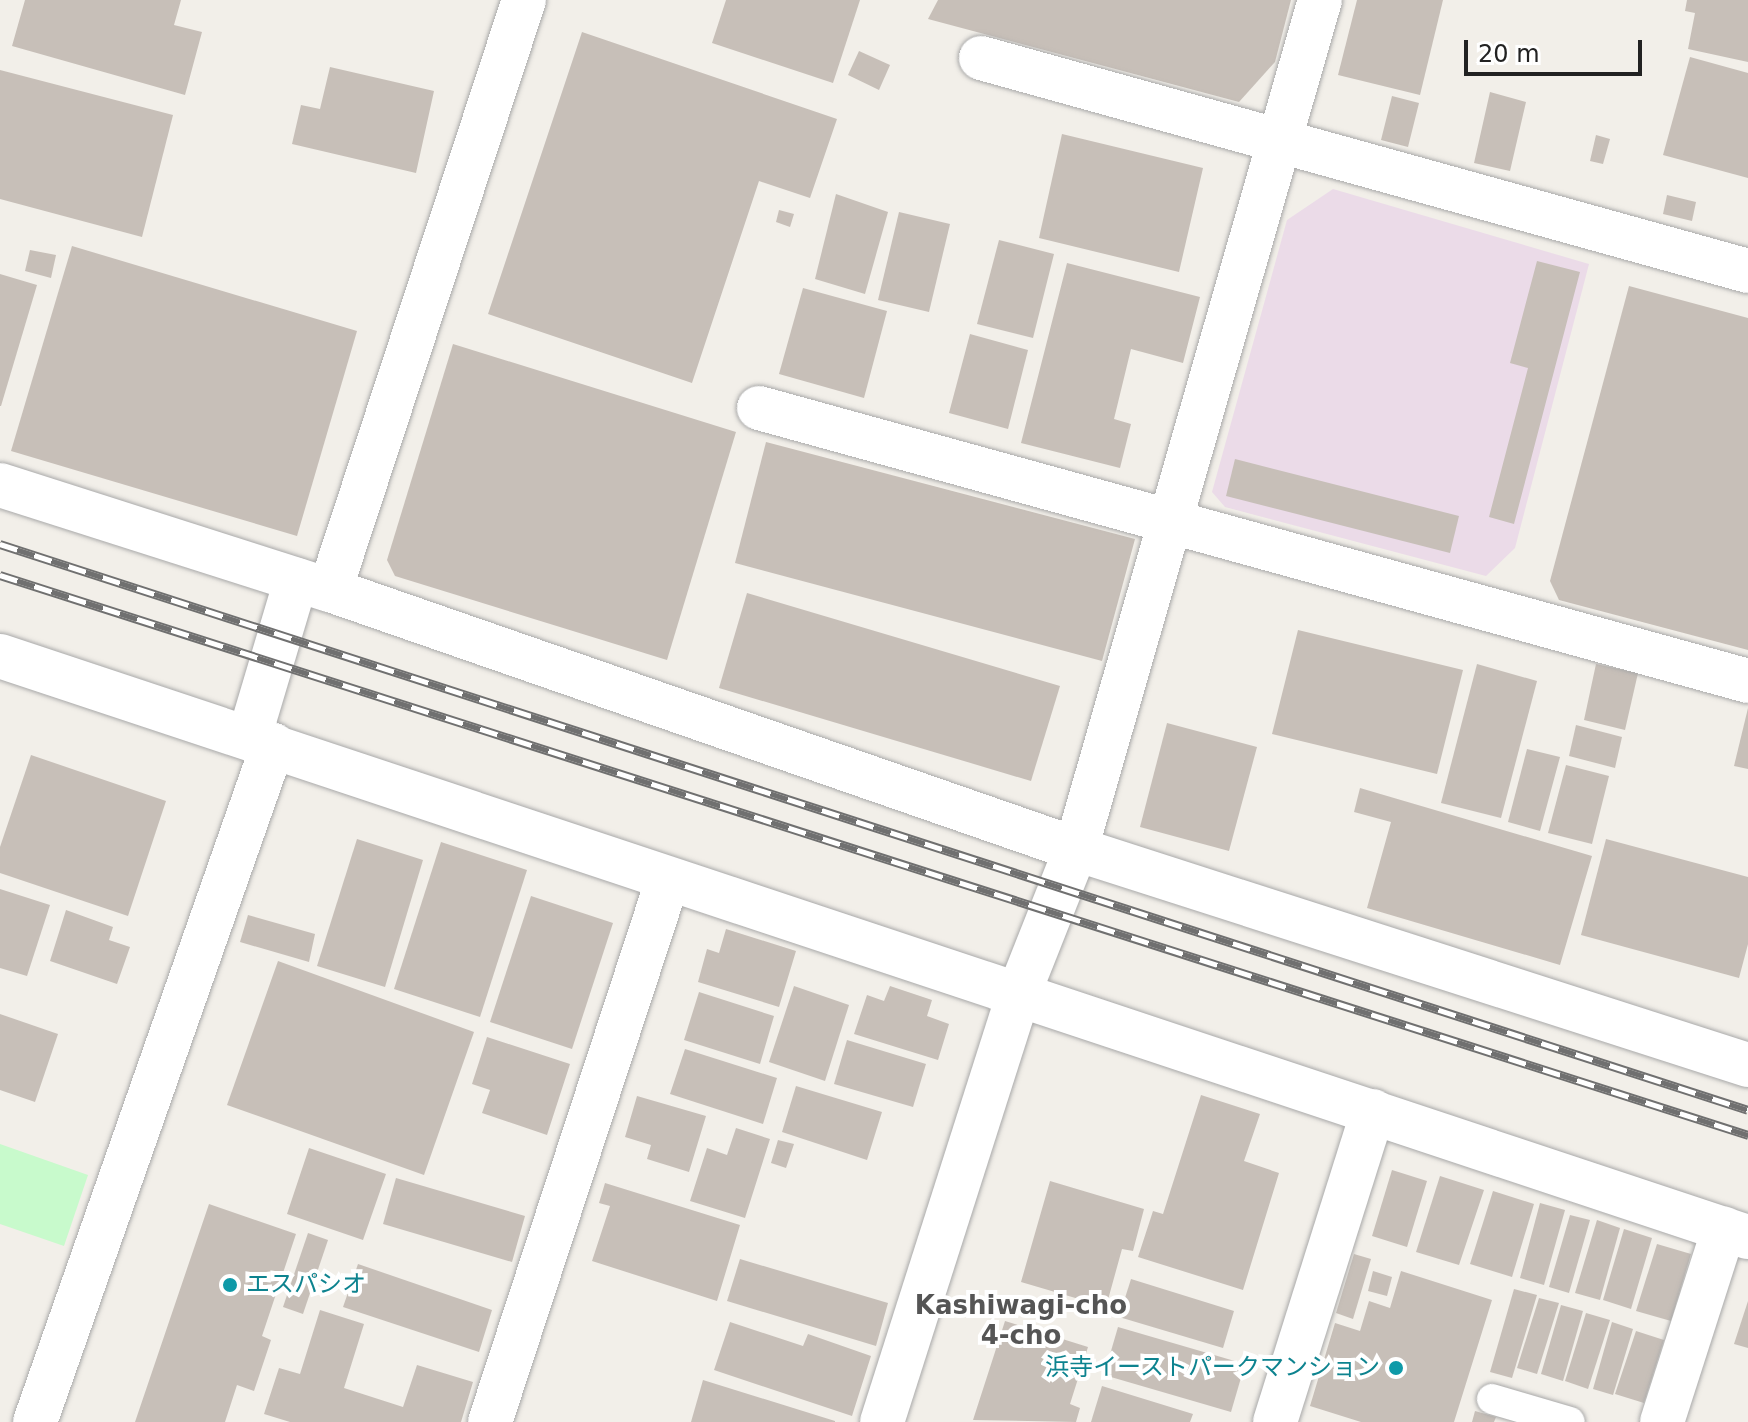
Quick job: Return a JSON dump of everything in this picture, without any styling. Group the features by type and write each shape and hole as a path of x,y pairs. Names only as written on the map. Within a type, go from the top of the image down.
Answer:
{"street":[{"path":"35,1422 313,585 524,0"},
{"path":"882,1422 1017,998 1076,849 1283,143 1320,0"},
{"path":"981,58 1748,271"},
{"path":"759,408 1748,681"},
{"path":"0,485 313,585 1076,849 1748,1065"},
{"path":"0,656 261,741 667,882 1373,1111 1736,1233 1662,1422"},
{"path":"490,1422 667,882"},
{"path":"1275,1422 1373,1111"}],"lane":[{"path":"1492,1399 1570,1422"}],"shaded area":[{"path":"1333,189 1589,264 1515,548 1486,576 1225,507 1212,492 1287,220"}],"green space":[{"path":"0,1144 88,1175 64,1246 0,1224"}],"building":[{"path":"25,0 181,0 174,25 202,32 185,95 12,46"},
{"path":"726,0 860,0 833,83 712,43"},
{"path":"938,0 1291,0 1275,62 1239,102 928,19"},
{"path":"1357,0 1443,0 1420,95 1338,75"},
{"path":"1687,0 1748,0 1748,62 1688,49 1695,13 1685,11"},
{"path":"582,32 837,119 810,198 759,181 692,383 488,314"},
{"path":"859,51 890,65 879,90 848,75"},
{"path":"1690,57 1748,73 1748,178 1663,155"},
{"path":"330,67 434,91 416,173 292,144 301,105 320,109"},
{"path":"0,70 173,115 142,237 0,199"},
{"path":"1490,92 1526,102 1510,171 1474,163"},
{"path":"1392,96 1419,103 1408,147 1381,140"},
{"path":"1062,134 1203,168 1179,272 1039,238"},
{"path":"1596,135 1610,139 1603,164 1590,161"},
{"path":"836,194 888,212 865,294 815,279"},
{"path":"1667,195 1696,202 1692,221 1663,214"},
{"path":"779,210 794,214 790,227 776,222"},
{"path":"899,212 950,224 929,312 878,300"},
{"path":"999,240 1054,254 1033,338 977,324"},
{"path":"72,246 357,331 297,536 11,451"},
{"path":"30,250 56,255 51,278 25,271"},
{"path":"1537,261 1580,272 1514,524 1489,517 1528,368 1510,363"},
{"path":"1067,263 1200,297 1183,363 1131,349 1114,419 1131,424 1120,468 1021,443"},
{"path":"0,274 37,285 1,406 0,406"},
{"path":"1629,286 1748,318 1748,650 1559,600 1550,581"},
{"path":"803,288 887,311 864,398 779,374"},
{"path":"970,334 1028,350 1008,429 949,413"},
{"path":"453,344 736,432 667,660 395,576 387,560"},
{"path":"766,442 1135,539 1102,661 735,563"},
{"path":"1235,459 1459,516 1450,553 1226,496"},
{"path":"747,593 1060,686 1031,781 719,688"},
{"path":"1298,630 1463,670 1437,774 1272,734"},
{"path":"1477,664 1537,681 1501,818 1441,803"},
{"path":"1596,664 1638,673 1625,730 1584,720"},
{"path":"1748,708 1748,769 1734,766"},
{"path":"1167,723 1257,747 1229,851 1140,827"},
{"path":"1576,725 1622,737 1615,768 1569,756"},
{"path":"1527,749 1560,757 1540,831 1508,822"},
{"path":"31,755 166,801 128,916 0,873 0,847"},
{"path":"1566,765 1609,776 1592,844 1548,833"},
{"path":"1360,788 1592,856 1560,965 1367,908 1391,822 1354,812"},
{"path":"357,839 423,860 385,987 317,966"},
{"path":"1606,839 1748,877 1748,944 1739,978 1581,935"},
{"path":"441,842 527,870 480,1017 394,989"},
{"path":"0,889 50,905 27,976 0,968"},
{"path":"531,896 613,923 572,1049 490,1022"},
{"path":"66,910 113,927 109,940 130,947 117,984 50,961"},
{"path":"248,915 315,934 309,962 240,942"},
{"path":"726,929 796,951 779,1007 698,982 707,949 719,953"},
{"path":"278,961 474,1032 424,1175 227,1105"},
{"path":"794,986 849,1005 825,1081 769,1062"},
{"path":"890,986 932,1000 927,1016 949,1024 938,1060 854,1034 867,995 884,1001"},
{"path":"699,992 774,1016 760,1064 684,1040"},
{"path":"0,1014 58,1034 35,1102 0,1090"},
{"path":"487,1037 570,1064 547,1135 482,1113 490,1090 472,1084"},
{"path":"847,1040 926,1064 913,1107 834,1084"},
{"path":"685,1049 777,1078 763,1124 670,1094"},
{"path":"796,1086 882,1112 867,1160 782,1132"},
{"path":"1201,1095 1260,1114 1244,1161 1279,1173 1243,1290 1138,1257 1153,1211 1163,1214"},
{"path":"637,1096 706,1116 689,1172 647,1159 651,1145 625,1137"},
{"path":"736,1128 770,1139 745,1218 690,1201 707,1148 727,1155"},
{"path":"778,1140 794,1144 786,1168 771,1163"},
{"path":"309,1148 386,1174 363,1240 287,1214"},
{"path":"1392,1170 1427,1181 1407,1247 1372,1236"},
{"path":"1440,1176 1484,1190 1459,1265 1416,1252"},
{"path":"396,1178 525,1216 512,1262 383,1224"},
{"path":"1050,1181 1144,1209 1133,1251 1122,1249 1106,1307 1021,1282"},
{"path":"605,1183 740,1225 717,1301 592,1261 610,1206 599,1203"},
{"path":"1493,1191 1534,1204 1512,1277 1470,1264"},
{"path":"1540,1203 1565,1210 1544,1285 1520,1278"},
{"name":"エスパシオ","path":"209,1204 296,1234 262,1336 271,1340 254,1391 237,1385 225,1422 135,1422"},
{"path":"1570,1215 1590,1220 1569,1293 1549,1287"},
{"path":"1597,1220 1620,1228 1600,1300 1575,1293"},
{"path":"1624,1229 1652,1238 1631,1309 1603,1300"},
{"path":"308,1233 328,1240 303,1314 283,1307"},
{"path":"1657,1244 1691,1254 1671,1321 1636,1311"},
{"path":"1354,1254 1371,1259 1353,1319 1336,1313"},
{"path":"740,1259 888,1303 876,1346 727,1301"},
{"path":"358,1264 492,1310 479,1352 343,1307"},
{"path":"1373,1271 1392,1277 1387,1296 1368,1291"},
{"name":"浜寺イーストパークマンション","path":"1401,1271 1492,1300 1454,1422 1361,1422 1310,1406 1335,1323 1360,1331 1369,1301 1390,1308"},
{"path":"1131,1279 1234,1311 1223,1348 1119,1317"},
{"path":"1514,1289 1537,1295 1512,1378 1490,1372"},
{"path":"1539,1298 1559,1303 1537,1374 1517,1368"},
{"path":"1748,1301 1748,1348 1734,1344"},
{"path":"1561,1305 1583,1311 1563,1381 1541,1374"},
{"path":"320,1310 364,1324 344,1388 403,1407 417,1365 473,1382 461,1422 290,1422 264,1414 279,1368 300,1374"},
{"path":"1586,1313 1610,1320 1588,1389 1565,1381"},
{"path":"1005,1321 1088,1347 1070,1404 1080,1408 1076,1422 973,1420"},
{"path":"730,1322 803,1346 808,1334 871,1356 852,1416 714,1370"},
{"path":"1612,1322 1633,1329 1613,1395 1593,1389"},
{"path":"1118,1327 1245,1364 1231,1412 1104,1375"},
{"path":"1636,1331 1664,1340 1644,1403 1615,1394"},
{"path":"703,1380 835,1421 835,1422 691,1422"},
{"path":"1102,1386 1193,1414 1190,1422 1091,1422"},
{"path":"1475,1411 1496,1417 1494,1422 1472,1422"}],"railway":[{"path":"0,544 1748,1110"},
{"path":"0,575 1748,1135"}],"place":[{"name":"エスパシオ","path":"230,1285"},
{"name":"浜寺イーストパークマンション","path":"1396,1368"}],"district":[{"name":"Kashiwagi-cho 4-cho","path":"1021,1321"}]}
